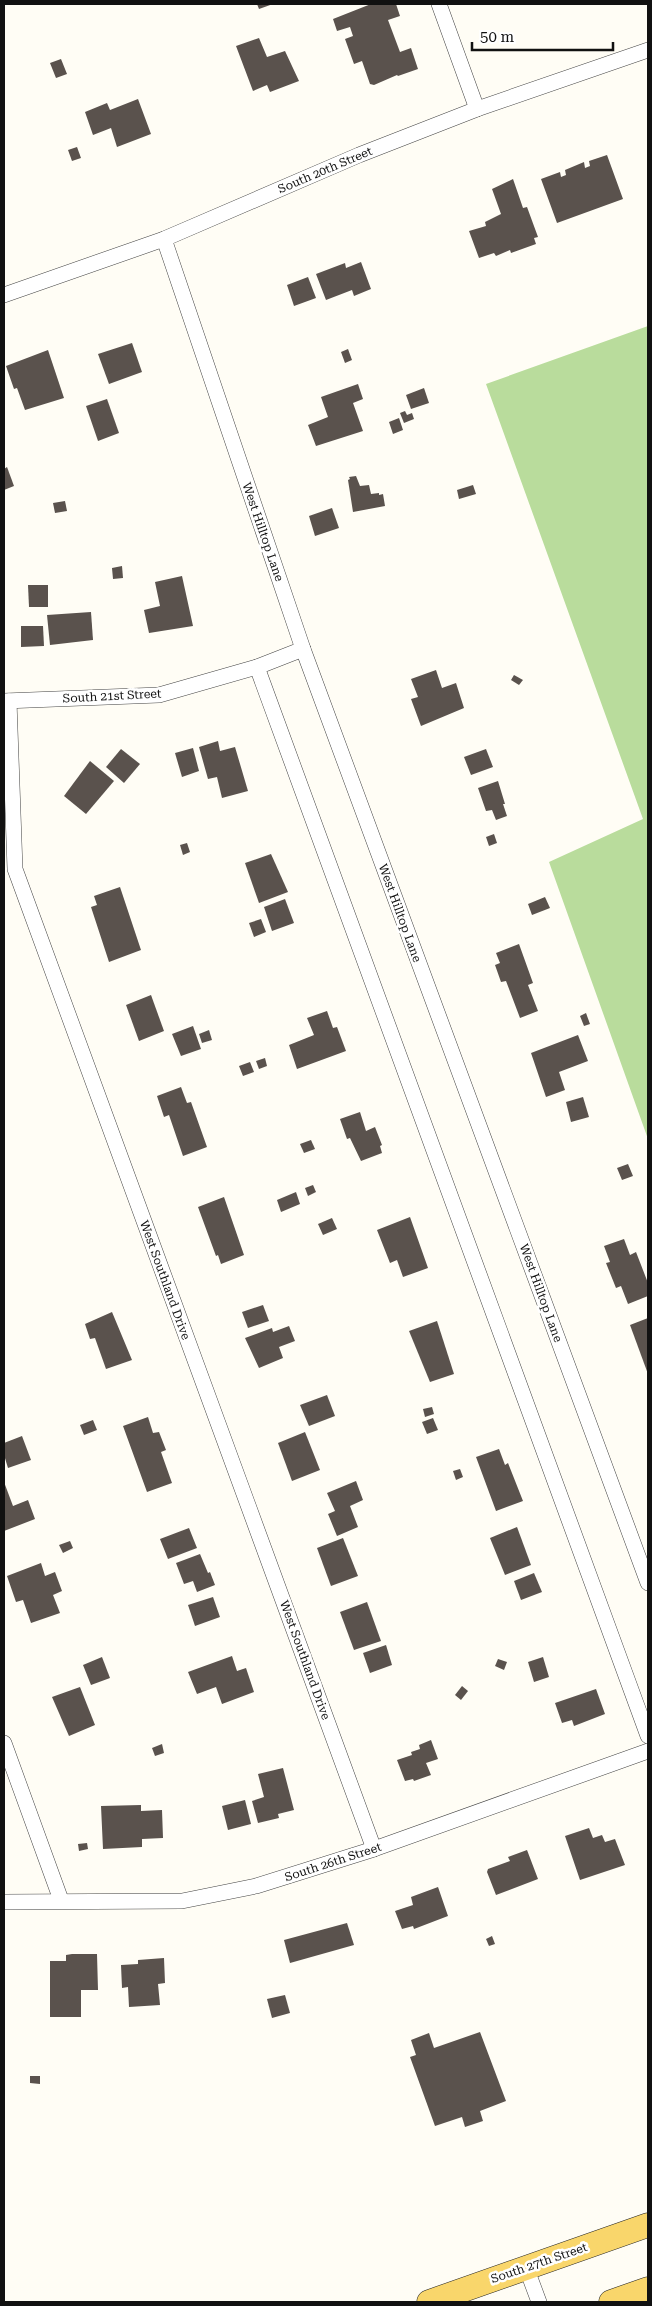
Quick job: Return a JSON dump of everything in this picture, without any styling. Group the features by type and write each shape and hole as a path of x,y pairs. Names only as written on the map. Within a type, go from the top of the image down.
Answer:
{"main road":[{"name":"South 27th Street","path":"430,2302 648,2225"},
{"path":"612,2302 648,2289"}],"street":[{"path":"439,4 477,109"},
{"name":"South 20th Street","path":"4,296 164,239 350,159 477,109 648,50"},
{"name":"West Hilltop Lane","path":"164,239 302,649 648,1583"},
{"name":"South 21st Street","path":"6,701 159,695 257,667 302,649"},
{"path":"257,667 648,1736"},
{"name":"West Southland Drive","path":"6,701 15,870 374,1849"},
{"path":"4,1743 61,1900"},
{"name":"South 26th Street","path":"4,1902 61,1900 182,1901 256,1886 374,1849 648,1751"},
{"path":"526,2267 538,2302"}],"green space":[{"path":"648,326 648,1139 549,862 643,819 486,384"}],"building":[{"path":"257,4 273,4 259,9"},
{"path":"371,4 396,4 400,16 388,20 400,52 411,48 418,69 397,75 374,85 370,84 362,61 354,64 345,39 353,36 350,27 337,31 333,19"},
{"path":"259,38 267,57 285,51 299,81 270,92 267,85 253,91 236,46"},
{"path":"61,59 67,74 56,78 50,63"},
{"path":"138,99 151,134 117,147 111,128 93,135 85,112 107,103 110,110"},
{"path":"77,147 81,158 72,161 68,150"},
{"path":"607,155 623,199 557,223 541,179 560,172 561,177 566,175 565,170 584,162 585,168 590,166 589,161"},
{"path":"513,179 523,208 527,207 538,237 534,238 536,244 511,253 510,250 496,256 494,253 479,258 469,231 486,226 485,222 501,214 492,189"},
{"path":"361,262 371,289 354,296 352,290 326,300 316,274 345,263 346,268"},
{"path":"308,277 316,298 294,306 287,285"},
{"path":"132,343 142,372 109,384 98,354"},
{"path":"348,349 352,360 345,363 341,352"},
{"path":"48,350 64,398 25,410 17,388 14,389 6,366"},
{"path":"358,384 363,399 353,403 363,431 316,446 308,425 328,417 321,397"},
{"path":"424,388 429,403 411,409 406,395"},
{"path":"107,399 119,433 98,441 86,406"},
{"path":"405,411 407,415 412,413 414,419 404,423 400,413"},
{"path":"399,418 403,430 393,434 389,422"},
{"path":"7,467 14,486 4,490 4,469"},
{"path":"356,476 360,486 369,485 371,494 383,494 385,506 353,512 348,480 350,479 349,477"},
{"path":"473,485 476,494 459,499 457,490"},
{"path":"65,501 67,511 55,513 53,503"},
{"path":"332,508 339,528 315,536 309,516"},
{"path":"122,566 123,578 113,579 112,568"},
{"path":"182,576 193,626 149,633 144,610 160,606 155,582"},
{"path":"28,585 48,585 48,607 29,607"},
{"path":"91,612 93,640 50,645 47,615"},
{"path":"21,626 43,626 44,646 21,647"},
{"path":"436,670 442,688 456,683 464,708 421,726 411,699 418,697 411,679"},
{"path":"514,675 523,680 519,685 511,680"},
{"path":"218,741 220,751 235,747 248,791 222,798 217,777 208,779 199,747"},
{"path":"193,748 199,771 182,777 175,753"},
{"path":"121,749 140,764 124,783 106,767"},
{"path":"486,749 493,767 471,775 464,757"},
{"path":"90,761 114,781 86,814 64,796"},
{"path":"498,781 507,816 496,820 492,810 486,811 478,788"},
{"path":"494,834 497,843 489,846 486,837"},
{"path":"187,843 190,852 183,855 180,845"},
{"path":"271,854 288,892 259,903 245,863"},
{"path":"120,887 141,950 109,962 91,907 97,905 94,896"},
{"path":"545,897 550,908 532,915 528,904"},
{"path":"285,899 294,923 272,931 264,907"},
{"path":"261,919 266,932 254,937 249,923"},
{"path":"519,944 533,983 528,985 538,1011 520,1018 506,981 501,982 495,965 500,963 496,953"},
{"path":"151,995 164,1031 139,1041 126,1005"},
{"path":"327,1011 333,1028 337,1027 346,1051 297,1069 289,1045 314,1035 307,1018"},
{"path":"586,1013 590,1024 584,1026 580,1016"},
{"path":"193,1026 201,1049 181,1056 172,1034"},
{"path":"209,1030 212,1040 202,1043 199,1034"},
{"path":"578,1035 588,1061 559,1072 565,1090 546,1097 531,1053"},
{"path":"265,1058 267,1066 259,1069 256,1061"},
{"path":"250,1062 254,1072 243,1076 239,1066"},
{"path":"181,1087 187,1103 191,1102 207,1147 183,1156 169,1115 164,1117 157,1096"},
{"path":"583,1097 589,1117 571,1122 566,1102"},
{"path":"360,1112 366,1131 375,1127 382,1145 380,1146 382,1153 361,1161 350,1138 347,1139 340,1119"},
{"path":"311,1140 315,1149 304,1153 300,1144"},
{"path":"628,1164 633,1176 622,1180 617,1168"},
{"path":"313,1185 316,1192 308,1196 305,1188"},
{"path":"296,1192 300,1204 281,1212 277,1200"},
{"path":"224,1197 244,1255 221,1264 218,1255 216,1256 198,1207"},
{"path":"410,1217 428,1268 403,1277 397,1260 390,1263 377,1230"},
{"path":"332,1218 337,1229 323,1235 318,1224"},
{"path":"624,1239 630,1255 636,1252 648,1283 648,1296 628,1304 621,1286 616,1288 606,1263 610,1262 604,1246"},
{"path":"263,1305 269,1321 248,1328 242,1312"},
{"path":"112,1312 132,1360 106,1369 95,1338 90,1339 85,1324"},
{"path":"648,1318 648,1374 630,1325"},
{"path":"437,1321 454,1374 430,1382 409,1331"},
{"path":"289,1326 295,1341 279,1347 283,1358 259,1368 245,1338 272,1328 273,1332"},
{"path":"327,1395 335,1416 309,1426 300,1405"},
{"path":"432,1407 434,1414 425,1417 423,1409"},
{"path":"148,1417 153,1433 159,1432 166,1450 161,1452 172,1483 147,1492 123,1426"},
{"path":"433,1418 438,1430 427,1434 422,1422"},
{"path":"93,1420 97,1430 84,1435 80,1425"},
{"path":"305,1432 320,1470 292,1481 278,1443"},
{"path":"22,1436 31,1460 8,1468 4,1455 4,1443"},
{"path":"499,1449 505,1465 508,1463 523,1501 496,1511 476,1457"},
{"path":"460,1469 463,1477 456,1480 453,1471"},
{"path":"356,1481 363,1500 350,1506 358,1527 337,1536 328,1514 335,1511 327,1493"},
{"path":"4,1482 13,1506 28,1500 35,1519 4,1531"},
{"path":"517,1527 531,1565 505,1575 490,1538"},
{"path":"189,1528 197,1548 168,1559 160,1539"},
{"path":"343,1538 358,1576 331,1586 317,1548"},
{"path":"70,1541 73,1548 63,1553 59,1545"},
{"path":"200,1554 215,1585 197,1592 193,1581 184,1584 176,1563"},
{"path":"41,1563 45,1576 55,1572 62,1591 53,1595 60,1613 31,1623 23,1600 16,1602 7,1576"},
{"path":"534,1573 542,1592 521,1600 514,1581"},
{"path":"213,1597 220,1617 195,1626 188,1605"},
{"path":"367,1602 381,1641 354,1650 340,1612"},
{"path":"386,1645 392,1665 370,1673 363,1653"},
{"path":"232,1656 237,1671 246,1668 254,1692 222,1704 216,1687 197,1694 188,1672"},
{"path":"102,1657 110,1678 91,1685 83,1665"},
{"path":"543,1657 549,1677 534,1682 528,1662"},
{"path":"498,1659 507,1662 504,1670 495,1666"},
{"path":"462,1686 468,1691 461,1700 455,1695"},
{"path":"80,1687 95,1725 69,1736 52,1697"},
{"path":"596,1689 605,1714 574,1726 572,1720 562,1723 555,1703"},
{"path":"431,1740 438,1759 426,1763 431,1775 414,1781 413,1779 405,1781 397,1760 412,1755 411,1752 420,1749 419,1745"},
{"path":"162,1744 164,1753 155,1756 152,1748"},
{"path":"283,1768 294,1810 278,1814 279,1818 258,1823 252,1801 264,1797 258,1774"},
{"path":"245,1800 251,1824 228,1830 222,1806"},
{"path":"141,1805 141,1811 162,1810 163,1838 142,1839 142,1847 103,1849 101,1806"},
{"path":"589,1828 593,1838 602,1835 605,1842 615,1839 625,1865 580,1880 565,1836"},
{"path":"87,1843 88,1849 79,1851 78,1844"},
{"path":"527,1850 538,1879 496,1895 487,1872 488,1869 510,1861 508,1857"},
{"path":"438,1887 448,1916 414,1929 413,1926 402,1929 395,1911 413,1905 411,1897"},
{"path":"347,1923 354,1945 290,1963 284,1940"},
{"path":"492,1936 495,1944 489,1946 486,1939"},
{"path":"97,1954 98,1990 81,1990 81,2017 50,2017 50,1961 66,1961 66,1955"},
{"path":"164,1958 165,1983 158,1984 160,2005 129,2007 128,1987 122,1988 121,1965 138,1964 138,1960"},
{"path":"285,1995 290,2013 272,2018 267,1999"},
{"path":"480,2032 506,2101 480,2111 483,2121 465,2127 462,2117 435,2126 410,2057 416,2055 411,2040 429,2033 434,2048"},
{"path":"30,2076 40,2076 40,2084 30,2083"}]}
